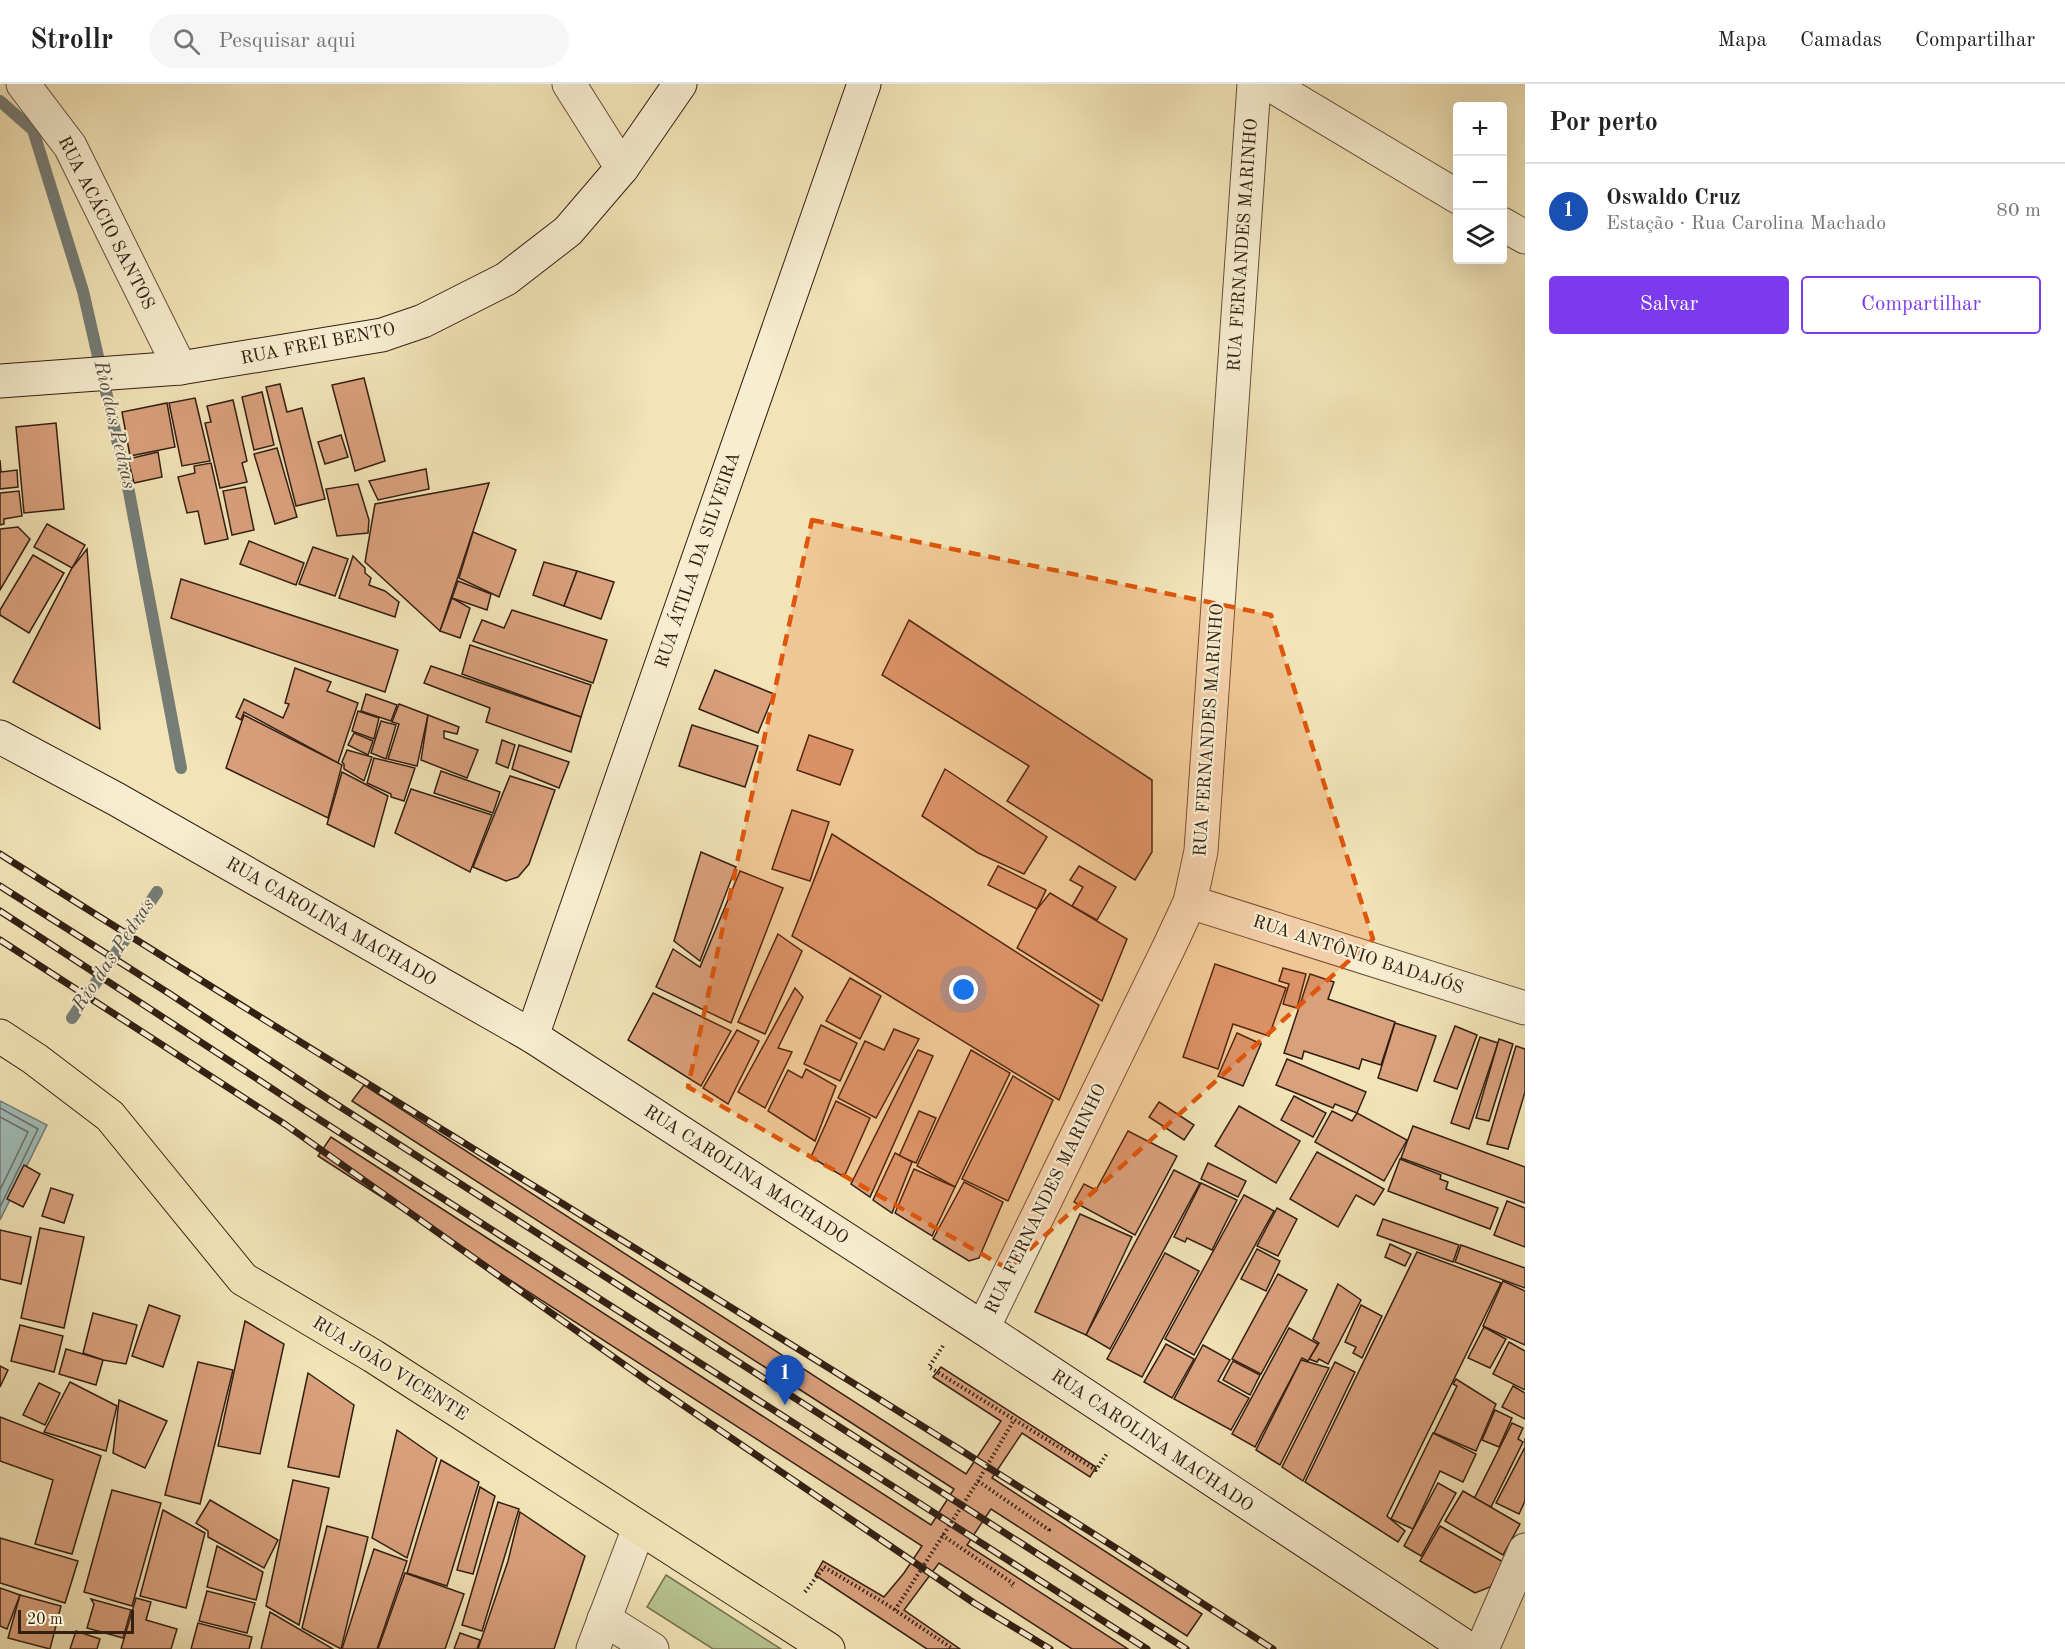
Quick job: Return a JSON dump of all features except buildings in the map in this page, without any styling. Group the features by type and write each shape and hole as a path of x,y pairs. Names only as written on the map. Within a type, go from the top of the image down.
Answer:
{"main road":[{"name":"RUA JOÃO VICENTE","path":"0,1036 35,1059 110,1116 243,1279 373,1356 828,1649"}],"street":[{"name":"RUA ACÁCIO SANTOS","path":"23,84 70,146 167,370"},
{"path":"569,84 622,168"},
{"name":"RUA FREI BENTO","path":"0,381 167,370 382,335 423,321 506,279 568,231 622,168 680,84"},
{"name":"RUA ÁTILA DA SILVEIRA","path":"532,1036 864,84"},
{"name":"RUA FERNANDES MARINHO","path":"983,1328 1190,902 1201,851 1254,84"},
{"path":"1269,84 1453,194"},
{"path":"1507,226 1525,237"},
{"name":"RUA CAROLINA MACHADO","path":"0,737 116,799 532,1036 983,1328 1214,1483 1469,1649"},
{"name":"RUA ANTÔNIO BADAJÓS","path":"1190,902 1525,1008"},
{"path":"639,1528 598,1634 652,1649"},
{"path":"1482,1649 1525,1550"}],"path":[{"path":"929,1367 1096,1470"},
{"path":"895,1610 978,1481 1014,1420"},
{"path":"978,1481 1048,1530 1047,1533"},
{"path":"942,1535 1014,1584 1011,1586"},
{"path":"824,1567 953,1649"}],"highlighted area":[{"path":"812,520 1271,615 1373,939 1008,1269 688,1087"}],"green space":[{"path":"666,1575 781,1649 713,1649 647,1607"}],"water":[{"path":"0,1101 47,1125 0,1220"}],"waterway":[{"name":"Rio das Pedras","path":"0,101 33,130 83,291 129,492 181,768"},
{"name":"Rio das Pedras","path":"72,1018 157,892"}],"railway":[{"path":"0,854 956,1447 1273,1649"},
{"path":"0,886 1186,1649"},
{"path":"0,911 317,1118 1147,1649"},
{"path":"0,940 286,1125 646,1380 974,1603 1050,1649"}],"place":[{"name":"Oswaldo Cruz","path":"785,1405"}]}
